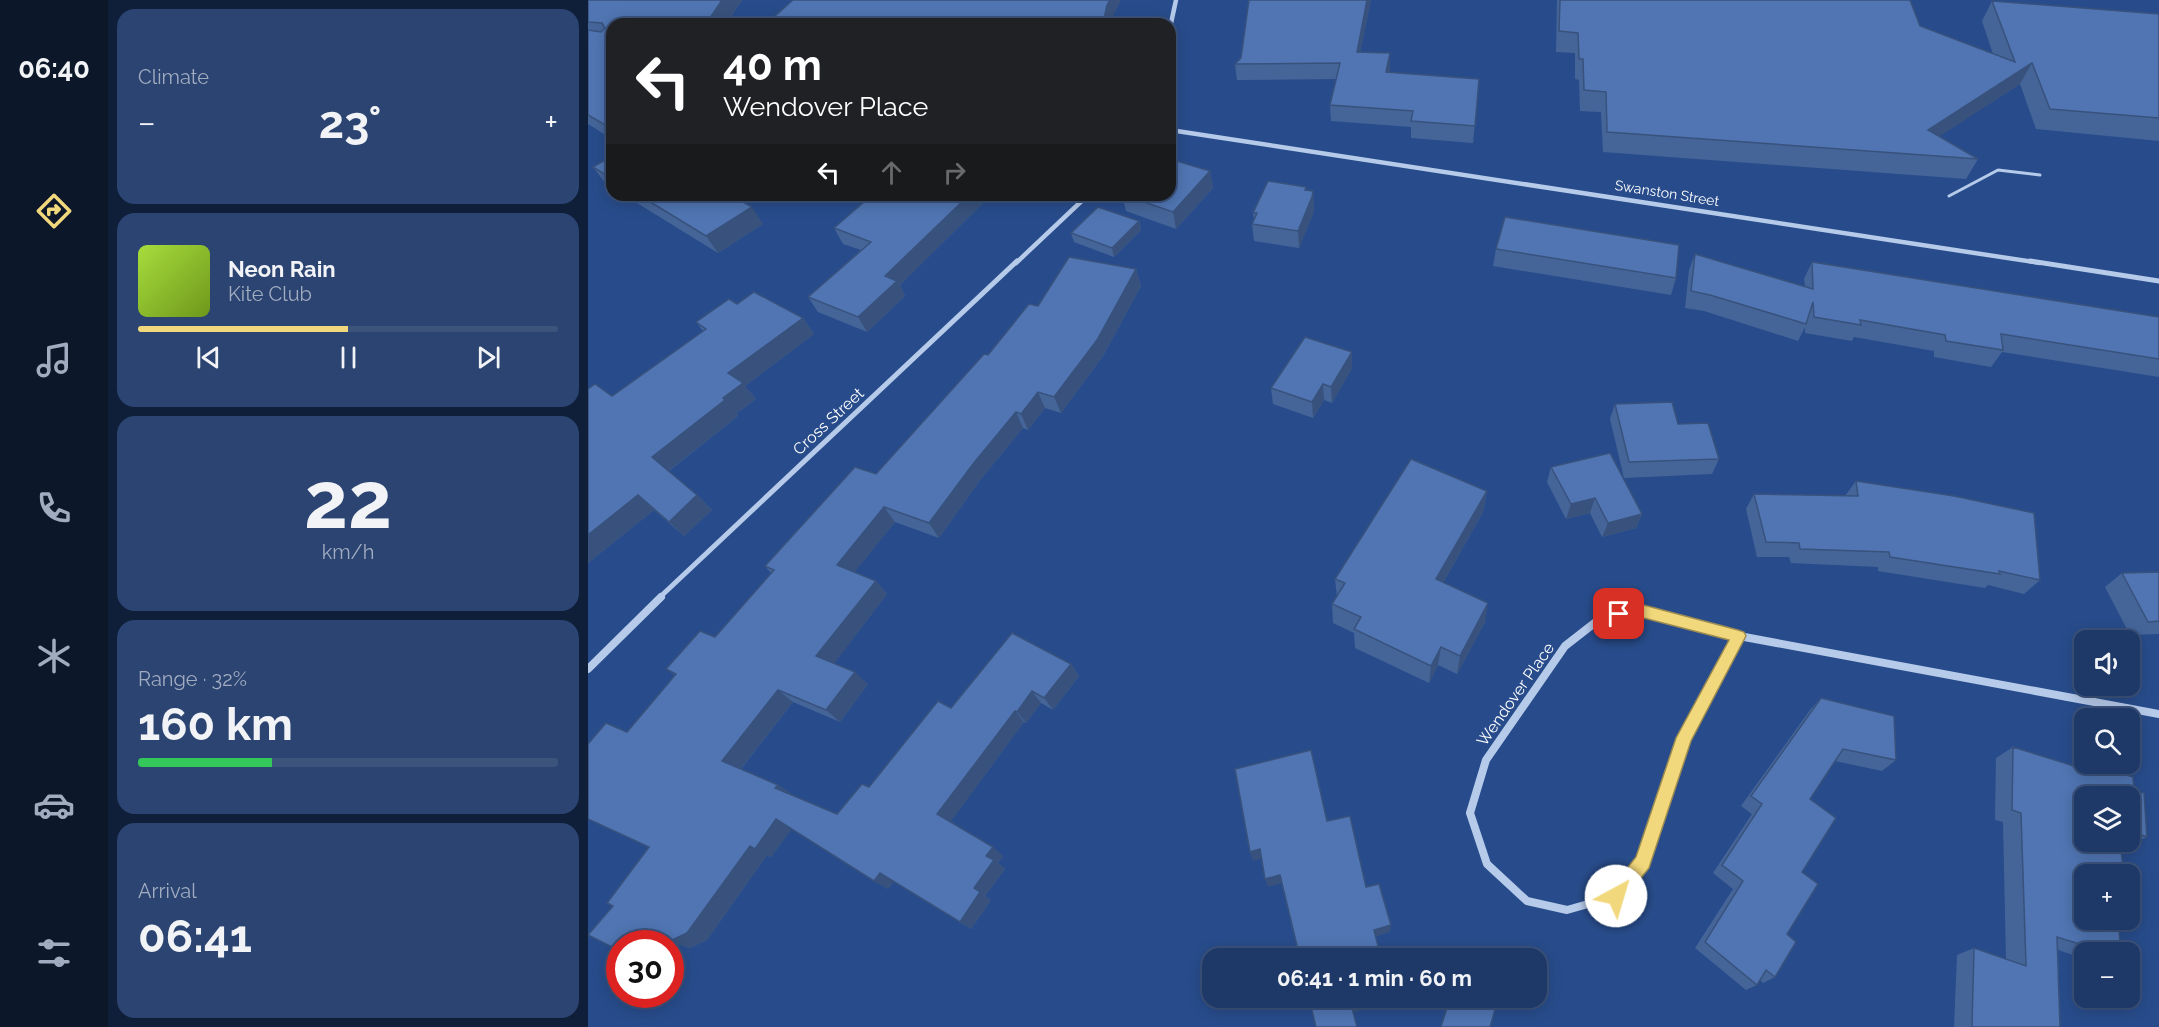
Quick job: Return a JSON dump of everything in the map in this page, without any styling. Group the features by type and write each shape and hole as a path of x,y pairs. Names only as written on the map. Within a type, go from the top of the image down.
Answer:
{"street":[{"path":"1172,18 1176,0"},
{"name":"Swanston Street","path":"1176,131 2159,281"},
{"name":"Cross Street","path":"588,669 681,578 1082,201"},
{"name":"Wendover Place","path":"1738,636 1683,738 1643,862 1616,896 1567,910 1527,901 1486,864 1470,813 1486,760 1565,646 1601,618 1636,609 1738,636 2159,714"}],"lane":[{"path":"1948,196 1998,170 2040,175"}],"building":[{"path":"588,0 722,0 710,18 606,18 606,126 588,115 588,30 601,32 605,28 602,23 588,22"},
{"path":"793,0 1110,0 1104,18 773,18"},
{"path":"1249,0 1367,0 1357,52 1390,53 1386,72 1479,79 1475,126 1411,121 1413,111 1330,105 1340,63 1235,64 1241,58"},
{"path":"1560,0 1910,0 1920,26 2015,62 1992,1 2159,14 2159,118 2050,109 2032,63 1928,130 1978,159 1607,132 1606,92 1584,90 1583,59 1579,59 1578,33 1559,31"},
{"path":"606,159 606,175 593,167"},
{"path":"1176,161 1210,171 1173,212 1141,201 1176,201"},
{"path":"1268,181 1306,187 1305,190 1313,191 1298,231 1252,224 1257,213 1253,213"},
{"path":"649,201 742,201 752,207 706,236"},
{"path":"865,201 963,201 885,276 897,281 858,317 808,297 871,242 834,228"},
{"path":"1098,207 1139,221 1112,248 1071,233"},
{"path":"1505,217 1679,245 1676,278 1496,249"},
{"path":"1695,254 1813,289 1812,262 2159,317 2159,359 2001,334 2003,350 1946,341 1945,335 1860,320 1861,325 1814,317 1813,302 1806,324 1691,291"},
{"path":"1069,257 1136,269 1097,340 1054,397 1038,392 1021,414 1016,412 929,523 884,507 837,565 876,581 816,656 855,672 826,710 778,690 722,761 778,785 775,788 837,814 862,784 869,787 938,701 951,708 1012,633 1071,664 1044,698 1032,691 937,814 993,847 986,856 994,860 974,888 980,892 960,922 880,873 874,881 776,819 755,849 750,846 687,933 684,934 684,930 606,930 606,944 588,935 613,906 607,903 649,847 588,819 588,744 606,723 627,732 676,674 666,669 700,631 715,637 774,570 765,566 855,467 876,474 984,354 988,355 1029,304 1038,306"},
{"path":"754,292 803,318 728,373 743,383 723,398 725,400 652,457 697,495 669,522 638,495 588,535 588,389 595,384 612,396 706,329 696,322 729,299 737,304"},
{"path":"1305,337 1352,352 1331,387 1323,384 1312,402 1271,388"},
{"path":"1672,402 1678,424 1708,423 1719,459 1629,462 1615,404"},
{"path":"1610,453 1642,514 1608,523 1595,498 1571,504 1551,467"},
{"path":"1411,459 1487,491 1436,579 1488,603 1460,656 1441,647 1431,666 1354,629 1361,617 1332,604 1345,583 1335,579"},
{"path":"1856,481 1954,496 2034,513 2040,580 1999,571 2000,574 1890,557 1889,552 1800,549 1799,543 1766,542 1754,494 1858,496"},
{"path":"2159,572 2159,621 2148,622 2122,573"},
{"path":"1821,698 1894,716 1896,760 1843,749 1810,799 1836,818 1802,872 1818,884 1787,934 1796,942 1775,977 1766,970 1757,985 1705,942 1743,881 1722,865 1762,804 1751,796"},
{"path":"2013,747 2074,766 2074,774 2124,774 2133,777 2134,786 2074,786 2074,852 2121,852 2123,864 2074,864 2074,930 2119,930 2120,942 2074,942 2057,937 2060,1027 1972,1027 1974,948 2026,966 2021,813 2012,810"},
{"path":"1311,750 1327,821 1350,816 1366,887 1379,884 1391,925 1374,930 1378,948 1298,948 1280,875 1265,879 1260,849 1250,852 1235,769"},
{"path":"2140,792 2144,793 2147,837 2140,835"},
{"path":"1311,1008 1352,1008 1357,1027 1316,1027"},
{"path":"1447,1008 1495,1008 1490,1027 1441,1027"}],"route":[{"path":"1616,896 1643,862 1683,738 1738,636 1636,609 1619,614"}]}
